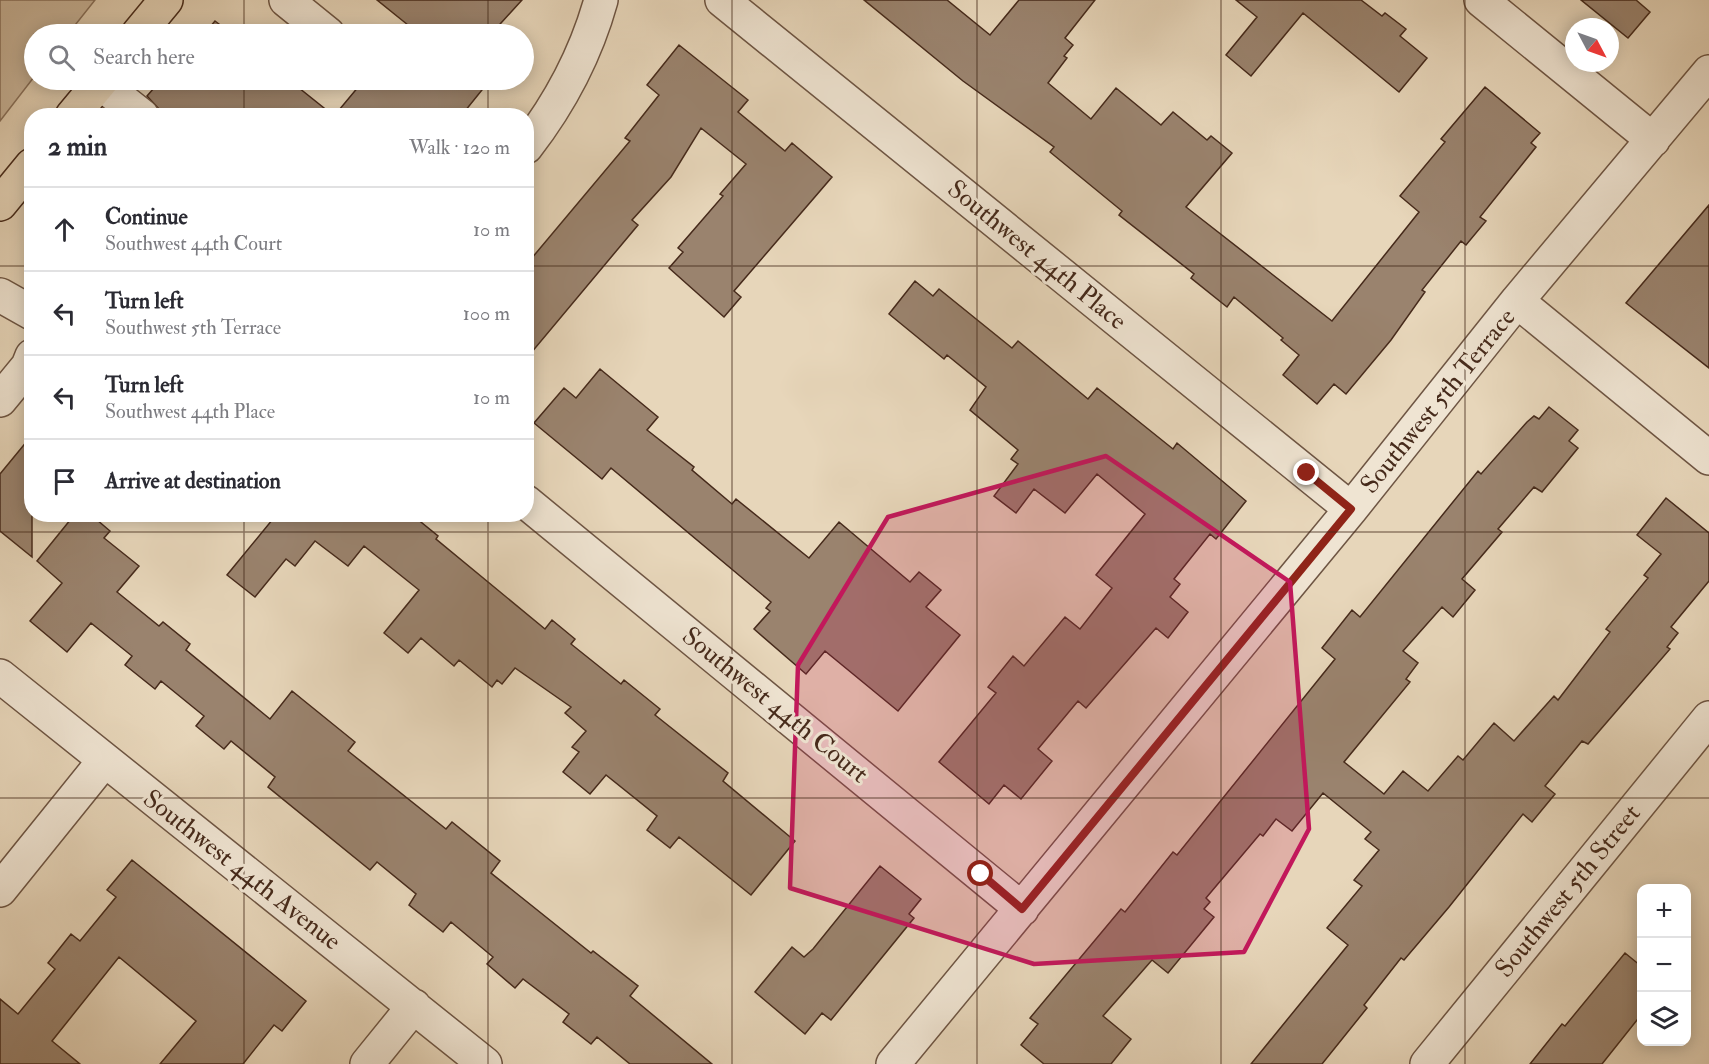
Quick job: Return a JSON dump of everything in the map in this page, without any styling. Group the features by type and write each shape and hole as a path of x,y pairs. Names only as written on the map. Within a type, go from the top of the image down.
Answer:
{"main road":[{"path":"146,24 166,0"},
{"path":"79,108 94,90"},
{"path":"0,204 24,175"}],"street":[{"path":"286,0 316,24"},
{"path":"534,135 567,85 585,46 601,0"},
{"name":"Southwest 44th Place","path":"722,0 1351,509"},
{"path":"1481,0 1653,140"},
{"name":"Southwest 5th Terrace","path":"893,1064 1709,72"},
{"path":"112,90 133,108"},
{"path":"0,295 24,308"},
{"path":"1518,302 1709,458"},
{"path":"0,400 24,371"},
{"name":"Southwest 44th Court","path":"534,509 1022,909"},
{"name":"Southwest 44th Avenue","path":"0,676 485,1064"},
{"name":"Southwest 5th Street","path":"1427,1064 1709,718"},
{"path":"0,890 104,761"},
{"path":"367,1064 414,1006"}],"highlighted area":[{"path":"1106,456 1290,582 1309,829 1244,952 1034,964 790,888 798,665 888,517"}],"shaded area":[{"path":"0,0 95,0 76,24 24,24 24,90 0,121"}],"building":[{"path":"377,0 522,0 500,24 407,24"},
{"path":"864,0 947,0 990,35 1019,0 1095,0 1065,38 1073,45 1064,56 1067,58 1048,83 1091,119 1116,88 1161,125 1173,112 1207,140 1211,136 1232,153 1186,207 1332,321 1419,212 1400,196 1445,142 1441,139 1485,87 1540,133 1531,143 1536,147 1480,217 1486,221 1466,245 1461,241 1422,290 1425,292 1391,340 1346,394 1334,384 1317,404 1283,375 1299,355 1281,340 1283,338 1234,297 1227,307 1191,278 1194,274 1119,215 1122,211 1050,152 1054,147 963,81"},
{"path":"1236,0 1361,0 1382,16 1385,13 1406,29 1400,36 1427,58 1399,92 1303,13 1251,76 1226,55 1257,17"},
{"path":"1581,0 1636,0 1650,12 1628,38 1619,31 1619,18 1603,18"},
{"path":"679,45 748,100 738,112 785,151 792,143 832,177 734,291 741,297 724,317 669,268 683,252 678,248 723,196 720,194 746,164 701,128 671,177 632,220 638,225 534,349 534,255 630,141 625,138 659,95 647,85"},
{"path":"152,90 302,90 324,108 158,108 147,96"},
{"path":"356,90 482,90 467,108 341,108"},
{"path":"1709,205 1709,368 1626,303"},
{"path":"915,281 933,296 939,289 1012,348 1018,341 1088,399 1097,388 1173,449 1177,443 1246,501 1216,539 1210,534 1174,579 1180,584 1170,597 1188,612 1168,638 1156,628 1086,708 1078,701 1038,749 1052,761 1021,799 1004,785 989,804 939,762 996,693 988,687 1013,656 1024,666 1065,617 1080,629 1112,588 1096,575 1145,514 1097,474 1065,513 1034,489 1016,513 994,496 1018,464 1011,459 1018,450 970,410 986,387 947,355 944,359 889,314"},
{"path":"600,369 658,417 647,430 694,467 692,470 732,504 736,499 809,558 839,522 910,582 919,572 941,590 926,607 960,635 898,711 825,651 806,674 754,629 770,611 766,608 771,602 611,468 602,479 534,423 564,388 576,398"},
{"path":"1549,407 1578,430 1569,441 1578,448 1542,492 1534,487 1498,529 1502,532 1462,579 1475,590 1453,617 1442,607 1403,651 1418,663 1406,679 1410,682 1344,762 1384,794 1403,771 1428,791 1458,756 1463,760 1494,723 1514,741 1554,696 1558,700 1610,632 1606,629 1648,578 1644,575 1661,554 1637,535 1666,498 1709,533 1709,581 1671,627 1678,633 1667,647 1670,649 1588,744 1582,741 1545,786 1555,794 1532,822 1523,814 1449,907 1404,960 1401,958 1364,1005 1367,1008 1322,1064 1251,1064 1348,945 1327,928 1362,886 1354,880 1379,850 1365,839 1371,832 1323,793 1292,831 1276,819 1263,836 1260,834 1206,898 1210,902 1204,909 1214,917 1168,973 1152,960 1103,1016 1131,1039 1111,1064 1044,1064 1021,1045 1038,1024 1030,1018 1121,909 1125,912 1173,852 1177,855 1335,659 1322,648 1352,610 1360,617 1478,471 1481,474 1527,422 1534,416 1539,419"},
{"path":"24,445 24,522 32,522 32,557 0,531 0,474"},
{"path":"69,522 99,522 110,531 104,538 139,566 117,592 159,626 163,622 190,644 186,650 270,719 292,691 355,742 348,751 446,829 452,822 500,861 491,873 591,953 593,951 638,986 630,996 712,1064 630,1064 597,1037 591,1044 563,1022 569,1014 523,979 515,988 487,964 493,957 451,922 443,932 409,905 416,894 377,862 370,870 268,787 275,777 231,741 224,749 196,726 204,716 161,681 155,689 125,665 132,656 91,623 67,652 30,621 62,583 37,561"},
{"path":"270,522 421,522 438,536 436,539 545,629 552,620 575,639 571,644 621,684 624,680 660,709 655,715 728,773 723,781 795,841 751,895 679,837 670,848 647,830 657,816 606,775 590,794 563,772 579,752 572,747 586,731 565,713 571,707 515,668 502,684 497,680 492,687 459,660 454,666 421,638 408,653 384,633 419,590 364,546 348,566 315,541 295,566 286,559 255,597 227,575"},
{"path":"132,860 306,1001 282,1031 274,1025 243,1064 160,1064 196,1021 119,957 52,1041 80,1064 0,1064 0,999 18,1014 55,969 48,963 71,934 80,941 116,897 107,890"},
{"path":"880,866 921,899 909,914 914,918 831,1020 822,1013 805,1034 755,992 792,947 804,957 813,949"},
{"path":"1625,953 1637,963 1637,1020 1602,1064 1530,1064 1562,1024 1565,1026"}],"route":[{"path":"981,874 1022,909 1351,509 1307,473"}]}
